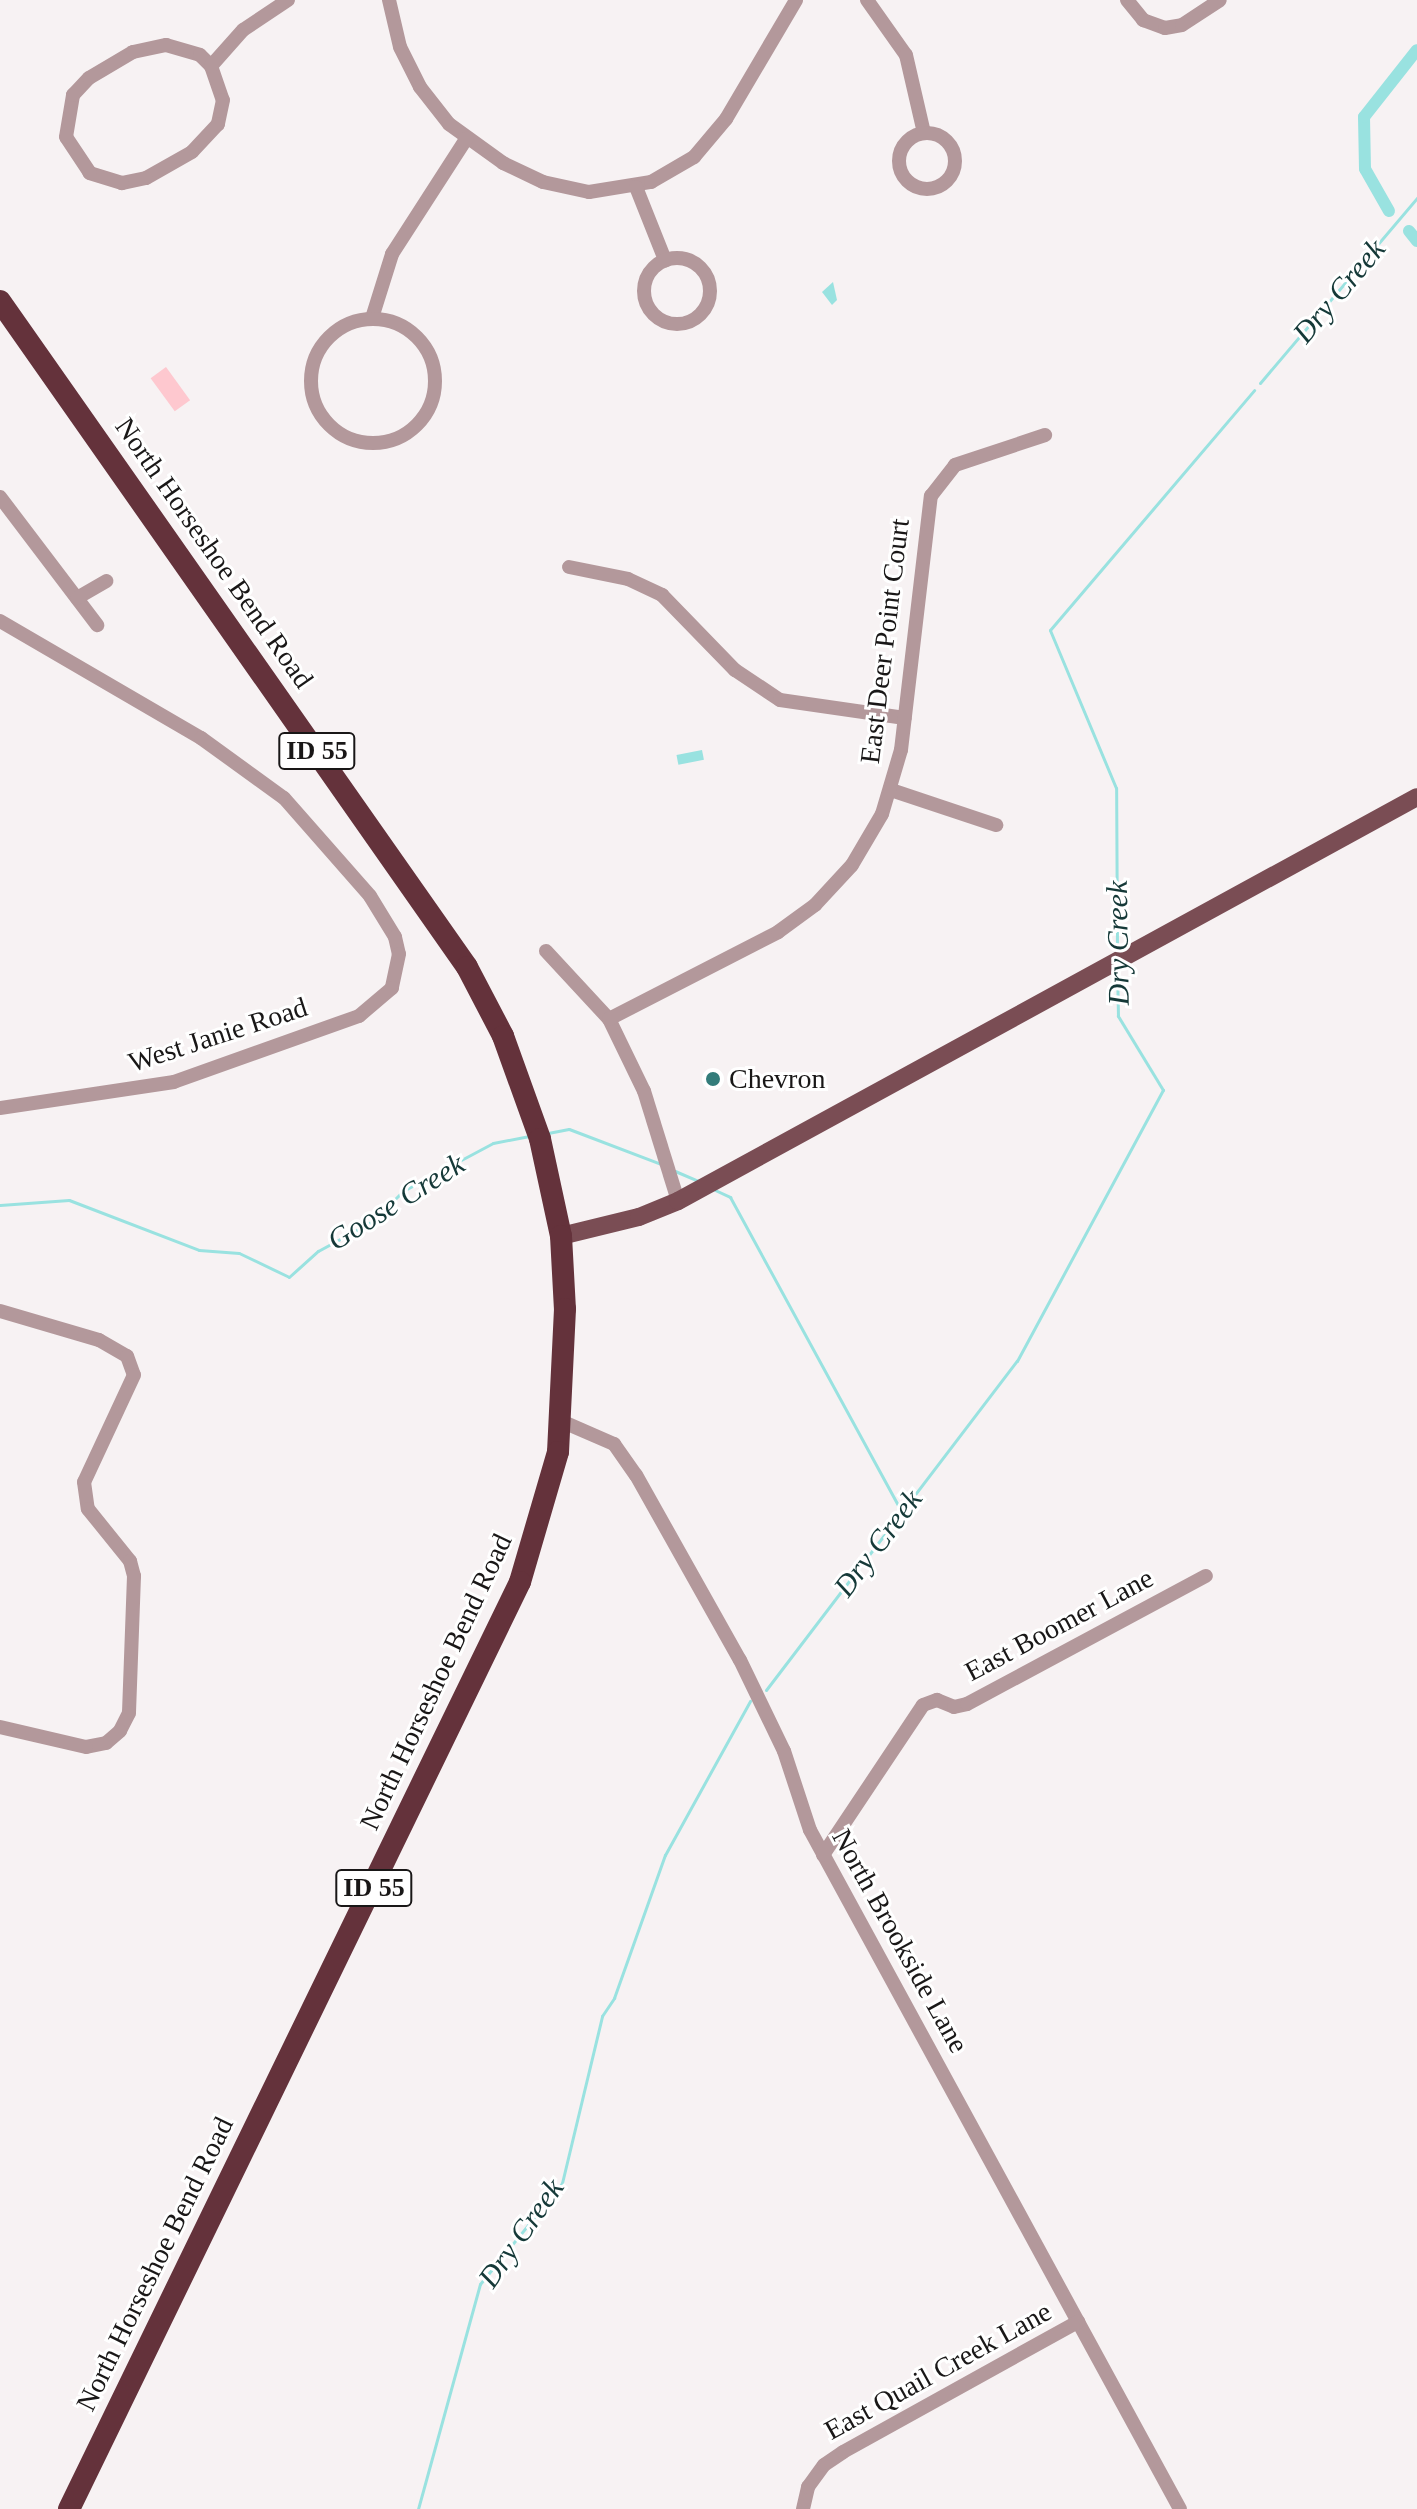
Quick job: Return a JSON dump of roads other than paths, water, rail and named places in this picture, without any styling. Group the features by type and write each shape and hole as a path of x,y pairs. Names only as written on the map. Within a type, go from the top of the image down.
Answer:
{"highway":[{"name":"North Horseshoe Bend Road","path":"0,301 464,961 503,1036 530,1104 561,1236 565,1333 561,1421 536,1535 505,1618 69,2509"}],"main road":[{"path":"561,1236 639,1217 678,1201 1104,965 1417,797"}],"street":[{"path":"211,66 243,30 288,0"},
{"path":"389,0 400,47 420,87 466,139 503,163 558,187 589,192 636,187 673,171 708,144 796,0"},
{"path":"867,0 906,55 924,133"},
{"path":"1127,0 1143,20 1165,28 1182,25 1220,0"},
{"path":"156,46 186,50 211,66 223,100 218,124 192,152 146,178 122,183 98,177 79,163 65,121 73,95 89,78 133,52 156,46"},
{"path":"924,133 941,137 955,160 949,178 925,189 908,182 899,167 901,149 924,133"},
{"path":"372,318 392,254 466,139"},
{"path":"636,187 665,260"},
{"path":"665,260 692,261 709,281 704,312 692,322 674,325 657,319 645,302 643,288 653,267 665,260"},
{"path":"372,318 391,321 414,334 431,356 436,374 429,410 418,425 386,443 367,444 333,429 320,415 310,379 319,352 337,330 372,318"},
{"name":"East Deer Point Court","path":"609,1019 801,917 852,865 891,790 905,718 927,513 936,486 955,465 1045,435"},
{"path":"0,497 97,625"},
{"path":"569,567 628,579 662,595 735,670 780,700 905,718"},
{"path":"77,598 107,581"},
{"name":"West Janie Road","path":"0,621 201,738 284,798 344,861 386,918 399,954 392,988 359,1016 174,1082 0,1108"},
{"path":"891,790 996,825"},
{"path":"546,951 609,1019 644,1091 678,1201"},
{"path":"0,1311 99,1340 127,1356 134,1375 84,1482 88,1509 130,1561 134,1576 129,1713 120,1731 106,1743 86,1747 0,1727"},
{"name":"North Brookside Lane","path":"561,1421 614,1444 636,1475 740,1660 784,1751 823,1855 1180,2509"},
{"name":"East Boomer Lane","path":"823,1855 923,1705 937,1700 954,1707 967,1704 1206,1576"},
{"name":"East Quail Creek Lane","path":"803,2509 816,2476 843,2452 1078,2322"}],"water":[{"path":"833,282 837,300 832,305 822,292"},
{"path":"702,750 704,760 678,765 676,755"}],"waterway":[{"path":"1389,211 1365,169 1364,117 1417,50"},
{"name":"Dry Creek","path":"1260,383 1417,198"},
{"path":"1409,231 1417,241"},
{"name":"Dry Creek","path":"1117,952 1116,788 1050,630 1254,390"},
{"name":"Dry Creek","path":"766,1690 1017,1361 1163,1090 1118,1016 1117,968"},
{"name":"Goose Creek","path":"548,1133 569,1129 661,1164"},
{"name":"Goose Creek","path":"0,1205 69,1200 199,1250 239,1253 289,1277 318,1251 373,1221 403,1191 493,1143 529,1136"},
{"name":"Goose Creek","path":"675,1171 698,1181"},
{"name":"Goose Creek","path":"715,1190 730,1197 900,1509"},
{"name":"Dry Creek","path":"418,2509 480,2284 562,2183 602,2016 614,1998 665,1855 750,1701"}],"place":[{"name":"Chevron","path":"713,1079"}]}
